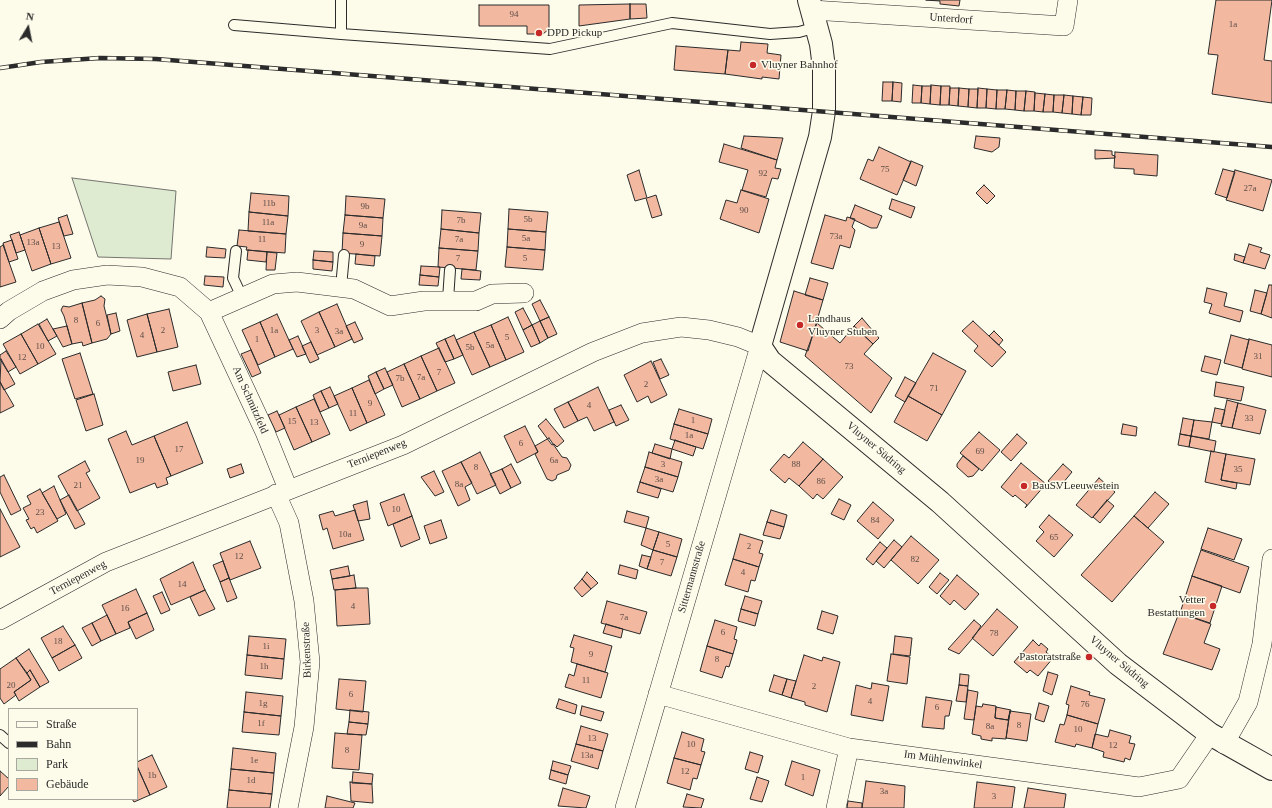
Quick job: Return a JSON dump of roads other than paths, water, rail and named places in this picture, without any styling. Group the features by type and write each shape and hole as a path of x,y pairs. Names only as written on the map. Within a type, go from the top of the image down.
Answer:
{"street":[{"name":"Unterdorf","path":"813,12 1064,26 1068,0"},
{"path":"760,346 820,137 824,111 824,68 821,44 813,12"},
{"name":"Am Schmitzfeld","path":"0,319 9,311 43,291 73,280 107,275 142,277 180,287 209,312 265,432 282,492"},
{"path":"209,312 273,284 296,282 354,289 390,306 424,301 476,301 492,294 524,293"},
{"name":"Terniepenweg","path":"0,620 106,562 403,445 593,352 642,333 680,327 709,330 738,337 760,346"},
{"name":"Sittermannstraße","path":"625,808 760,346"},
{"name":"Vluyner Südring","path":"760,346 770,361 940,502 1118,664 1217,739 1272,769"},
{"name":"Birkenstraße","path":"282,492 304,601 310,662 304,727 288,808"},
{"path":"1217,739 1248,702 1262,644 1272,559"},
{"name":"Im Mühlenwinkel","path":"658,694 849,748 1139,788 1179,779 1217,739"},
{"path":"836,808 849,748"}],"lane":[{"path":"341,0 341,34"},
{"path":"234,25 550,49 672,23 770,34 799,32 813,12"},
{"path":"236,251 233,278 242,297"},
{"path":"341,288 344,255"},
{"path":"448,300 450,270"},
{"path":"0,735 8,743"}],"railway":[{"path":"0,68 41,62 100,58 156,59 1272,147"}],"place":[{"name":"DPD Pickup","path":"539,33"},
{"name":"Vluyner Bahnhof","path":"753,65"},
{"name":"Landhaus Vluyner Stuben","path":"800,325"},
{"name":"BauSVLeeuwestein","path":"1024,486"},
{"name":"Vetter Bestattungen","path":"1213,606"},
{"name":"Pastoratstraße","path":"1089,657"}]}
